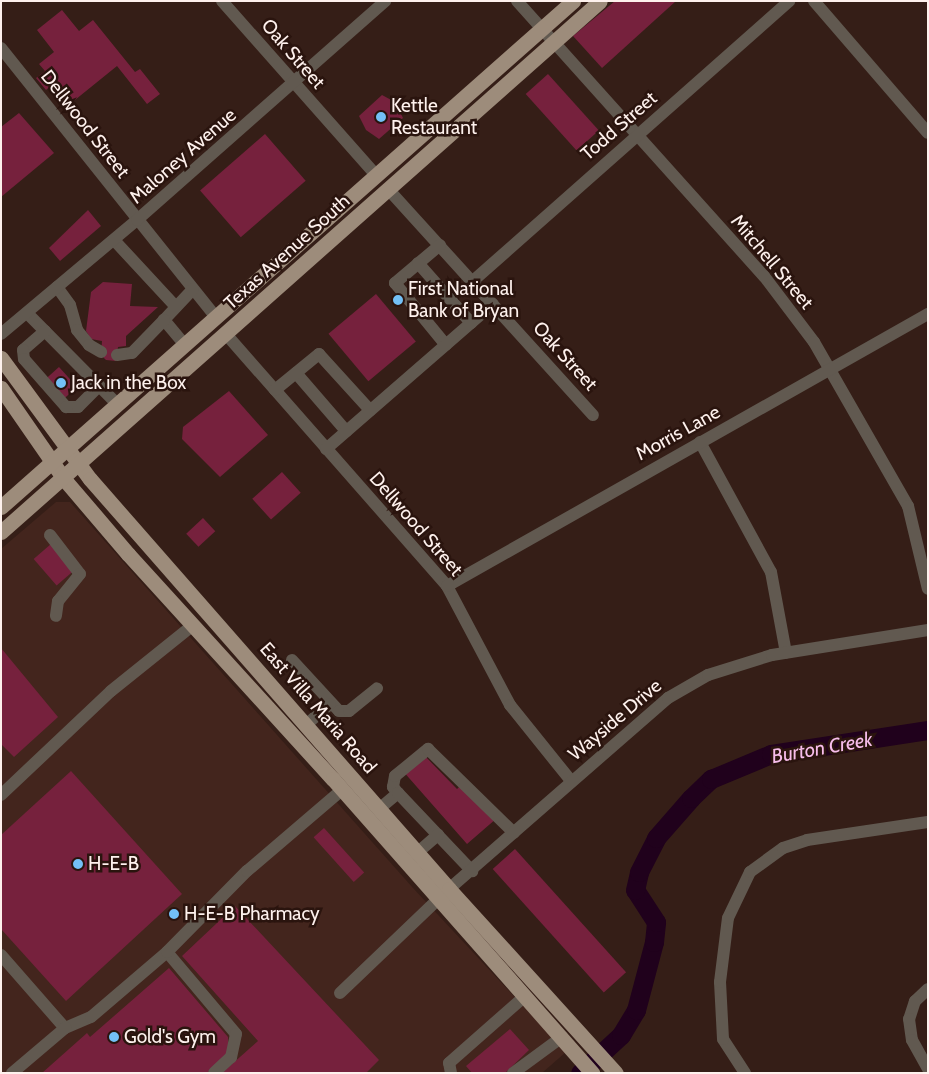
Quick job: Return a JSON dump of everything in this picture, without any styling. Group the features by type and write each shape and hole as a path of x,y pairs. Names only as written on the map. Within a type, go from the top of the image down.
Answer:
{"main road":[{"name":"Texas Avenue South","path":"1,507 116,403 185,345 573,1"},
{"name":"Texas Avenue South","path":"1,532 64,479 225,333 600,1"},
{"name":"East Villa Maria Road","path":"1,358 78,465 307,724 417,853 444,894 525,996 592,1073"},
{"name":"East Villa Maria Road","path":"1,388 64,479 193,625 343,789 591,1044 615,1072"}],"street":[{"name":"Oak Street","path":"222,1 377,176"},
{"name":"Maloney Avenue","path":"1,334 114,240 385,1"},
{"name":"Mitchell Street","path":"517,1 541,30 764,276 832,370 908,506 928,589"},
{"name":"Todd Street","path":"474,280 789,1"},
{"path":"814,1 928,134"},
{"name":"Dellwood Street","path":"1,48 216,317"},
{"name":"Oak Street","path":"388,189 474,280 492,304 593,415"},
{"path":"114,240 176,306"},
{"path":"440,245 395,282 446,345"},
{"path":"418,263 471,323"},
{"path":"57,287 70,305 74,319 88,345 101,352"},
{"path":"117,355 132,352 193,289"},
{"path":"326,449 492,304"},
{"path":"27,313 116,403"},
{"name":"Morris Lane","path":"447,586 928,314"},
{"path":"164,320 185,345"},
{"path":"45,330 23,350 24,360 66,407 78,407 99,386"},
{"name":"Dellwood Street","path":"225,333 447,586 510,705 571,781"},
{"path":"275,390 319,354 370,410"},
{"path":"296,373 346,431"},
{"path":"700,442 771,572 786,653"},
{"path":"50,535 80,574 58,601 56,616"},
{"path":"1,795 111,691 193,625"},
{"name":"Wayside Drive","path":"340,994 444,894 668,698 708,675 786,653 928,630"},
{"path":"292,660 330,704 339,711 349,711 377,688"},
{"path":"307,724 330,704"},
{"path":"472,871 398,793 394,787 396,776 428,749 514,833"},
{"path":"12,1073 65,1028 102,1010 167,952 247,871 343,789"},
{"path":"379,809 398,793"},
{"path":"745,1073 723,1039 720,982 728,918 750,872 783,848 807,840 928,822"},
{"path":"417,853 438,835"},
{"path":"167,952 236,1034 231,1057 214,1073"},
{"path":"1,955 65,1028"},
{"path":"928,989 915,1001 909,1019 912,1040 928,1069"},
{"path":"451,1073 449,1063 525,996"},
{"path":"513,1073 562,1037"}],"shaded area":[{"path":"56,502 70,502 413,888 566,1052 542,1073 1,1073 1,549"}],"building":[{"path":"615,1 676,1 602,68 573,36"},
{"path":"62,10 79,31 93,20 135,72 140,69 160,94 147,104 117,66 70,104 54,83 46,90 36,78 45,71 39,64 54,52 37,30"},
{"path":"548,74 599,130 577,151 526,94"},
{"name":"Kettle Restaurant","path":"382,95 395,102 403,118 379,139 366,130 359,116"},
{"path":"19,113 54,153 1,197 1,127"},
{"path":"265,134 306,181 241,237 200,190"},
{"path":"88,210 101,226 60,261 49,248"},
{"path":"103,282 132,284 130,306 158,307 126,336 126,346 118,347 116,361 106,360 101,355 102,341 91,339 86,331 91,292"},
{"path":"376,294 416,341 368,381 329,334"},
{"name":"Jack in the Box","path":"59,367 77,387 64,399 46,379"},
{"path":"229,391 268,435 220,477 182,439 183,427"},
{"path":"282,472 301,493 271,520 252,499"},
{"path":"203,518 215,531 198,547 186,534"},
{"path":"51,544 74,570 57,586 34,559"},
{"path":"1,648 58,717 14,757 1,744"},
{"path":"423,754 457,789 464,782 497,818 467,844 402,770"},
{"name":"H-E-B","path":"71,771 182,894 66,1001 1,929 1,835"},
{"path":"324,828 364,873 354,882 314,837"},
{"path":"515,849 626,972 604,992 493,869"},
{"path":"235,906 379,1060 366,1073 222,1073 258,1041 182,956"},
{"path":"169,968 228,1037 228,1054 207,1073 42,1073 87,1033 90,1037"},
{"path":"510,1029 529,1050 505,1073 472,1073 466,1066"}],"waterway":[{"name":"Burton Creek","path":"580,1073 621,1035 636,1010 654,942 656,922 635,890 639,872 656,838 691,798 711,779 771,754 928,730"}],"place":[{"name":"Kettle Restaurant","path":"381,117"},
{"name":"First National Bank of Bryan","path":"398,300"},
{"name":"Jack in the Box","path":"61,383"},
{"name":"H-E-B","path":"78,864"},
{"name":"H-E-B Pharmacy","path":"174,914"},
{"name":"Gold's Gym","path":"114,1037"}]}
